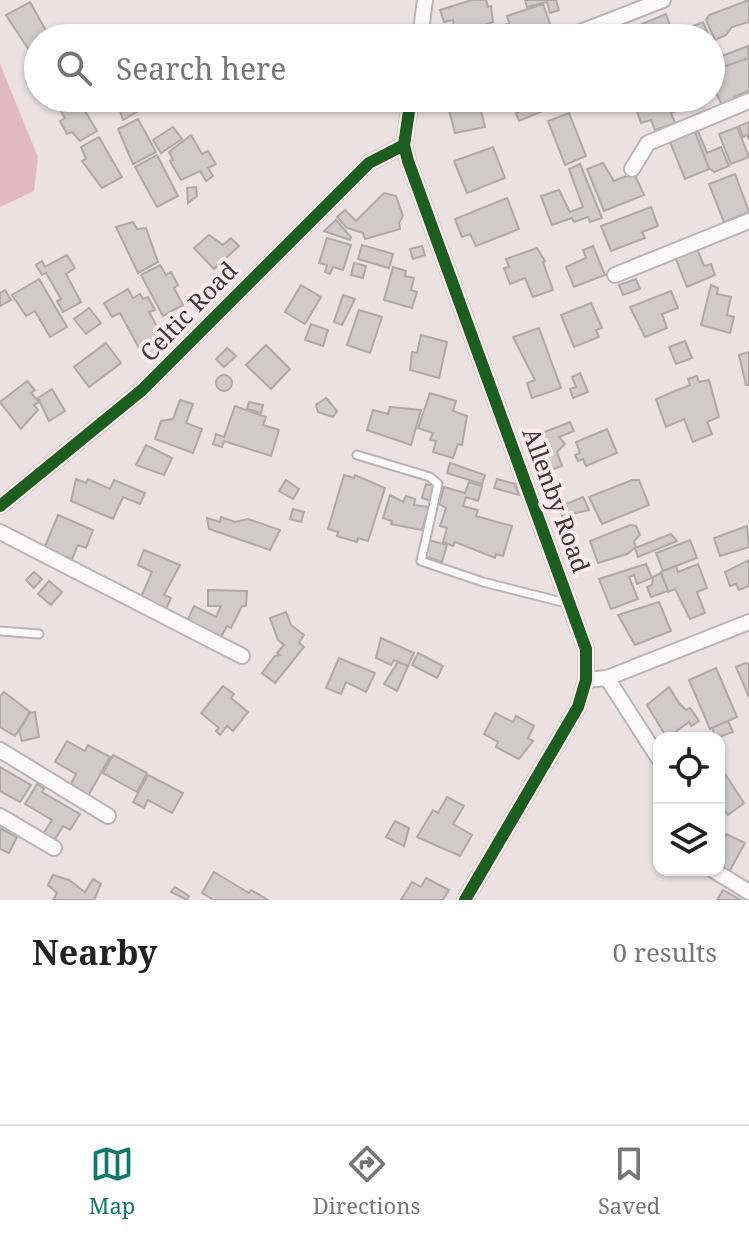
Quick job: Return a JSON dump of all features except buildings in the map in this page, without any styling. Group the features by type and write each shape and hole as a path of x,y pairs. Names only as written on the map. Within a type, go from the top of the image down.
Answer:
{"street":[{"path":"422,24 425,0"},
{"path":"601,24 662,0"},
{"path":"725,111 749,101"},
{"name":"Allenby Road","path":"409,112 404,145 583,635 586,680 572,720 465,900"},
{"path":"632,169 648,143 723,112"},
{"name":"Celtic Road","path":"0,506 142,390 369,163 404,145"},
{"path":"615,275 749,221"},
{"path":"0,532 242,656"},
{"path":"586,680 607,678 749,622"},
{"path":"607,678 653,750"},
{"path":"0,750 108,816"},
{"path":"0,816 54,848"},
{"path":"723,876 749,892"}],"lane":[{"path":"357,455 430,477 438,484 421,561 483,582 572,604"},
{"path":"0,631 39,634"}],"shaded area":[{"path":"0,64 38,157 34,191 0,207"}],"cycle path":[{"path":"409,112 404,145 408,161 586,649 586,680 578,707 465,900"},
{"path":"0,506 142,390 369,163 404,145"}]}
